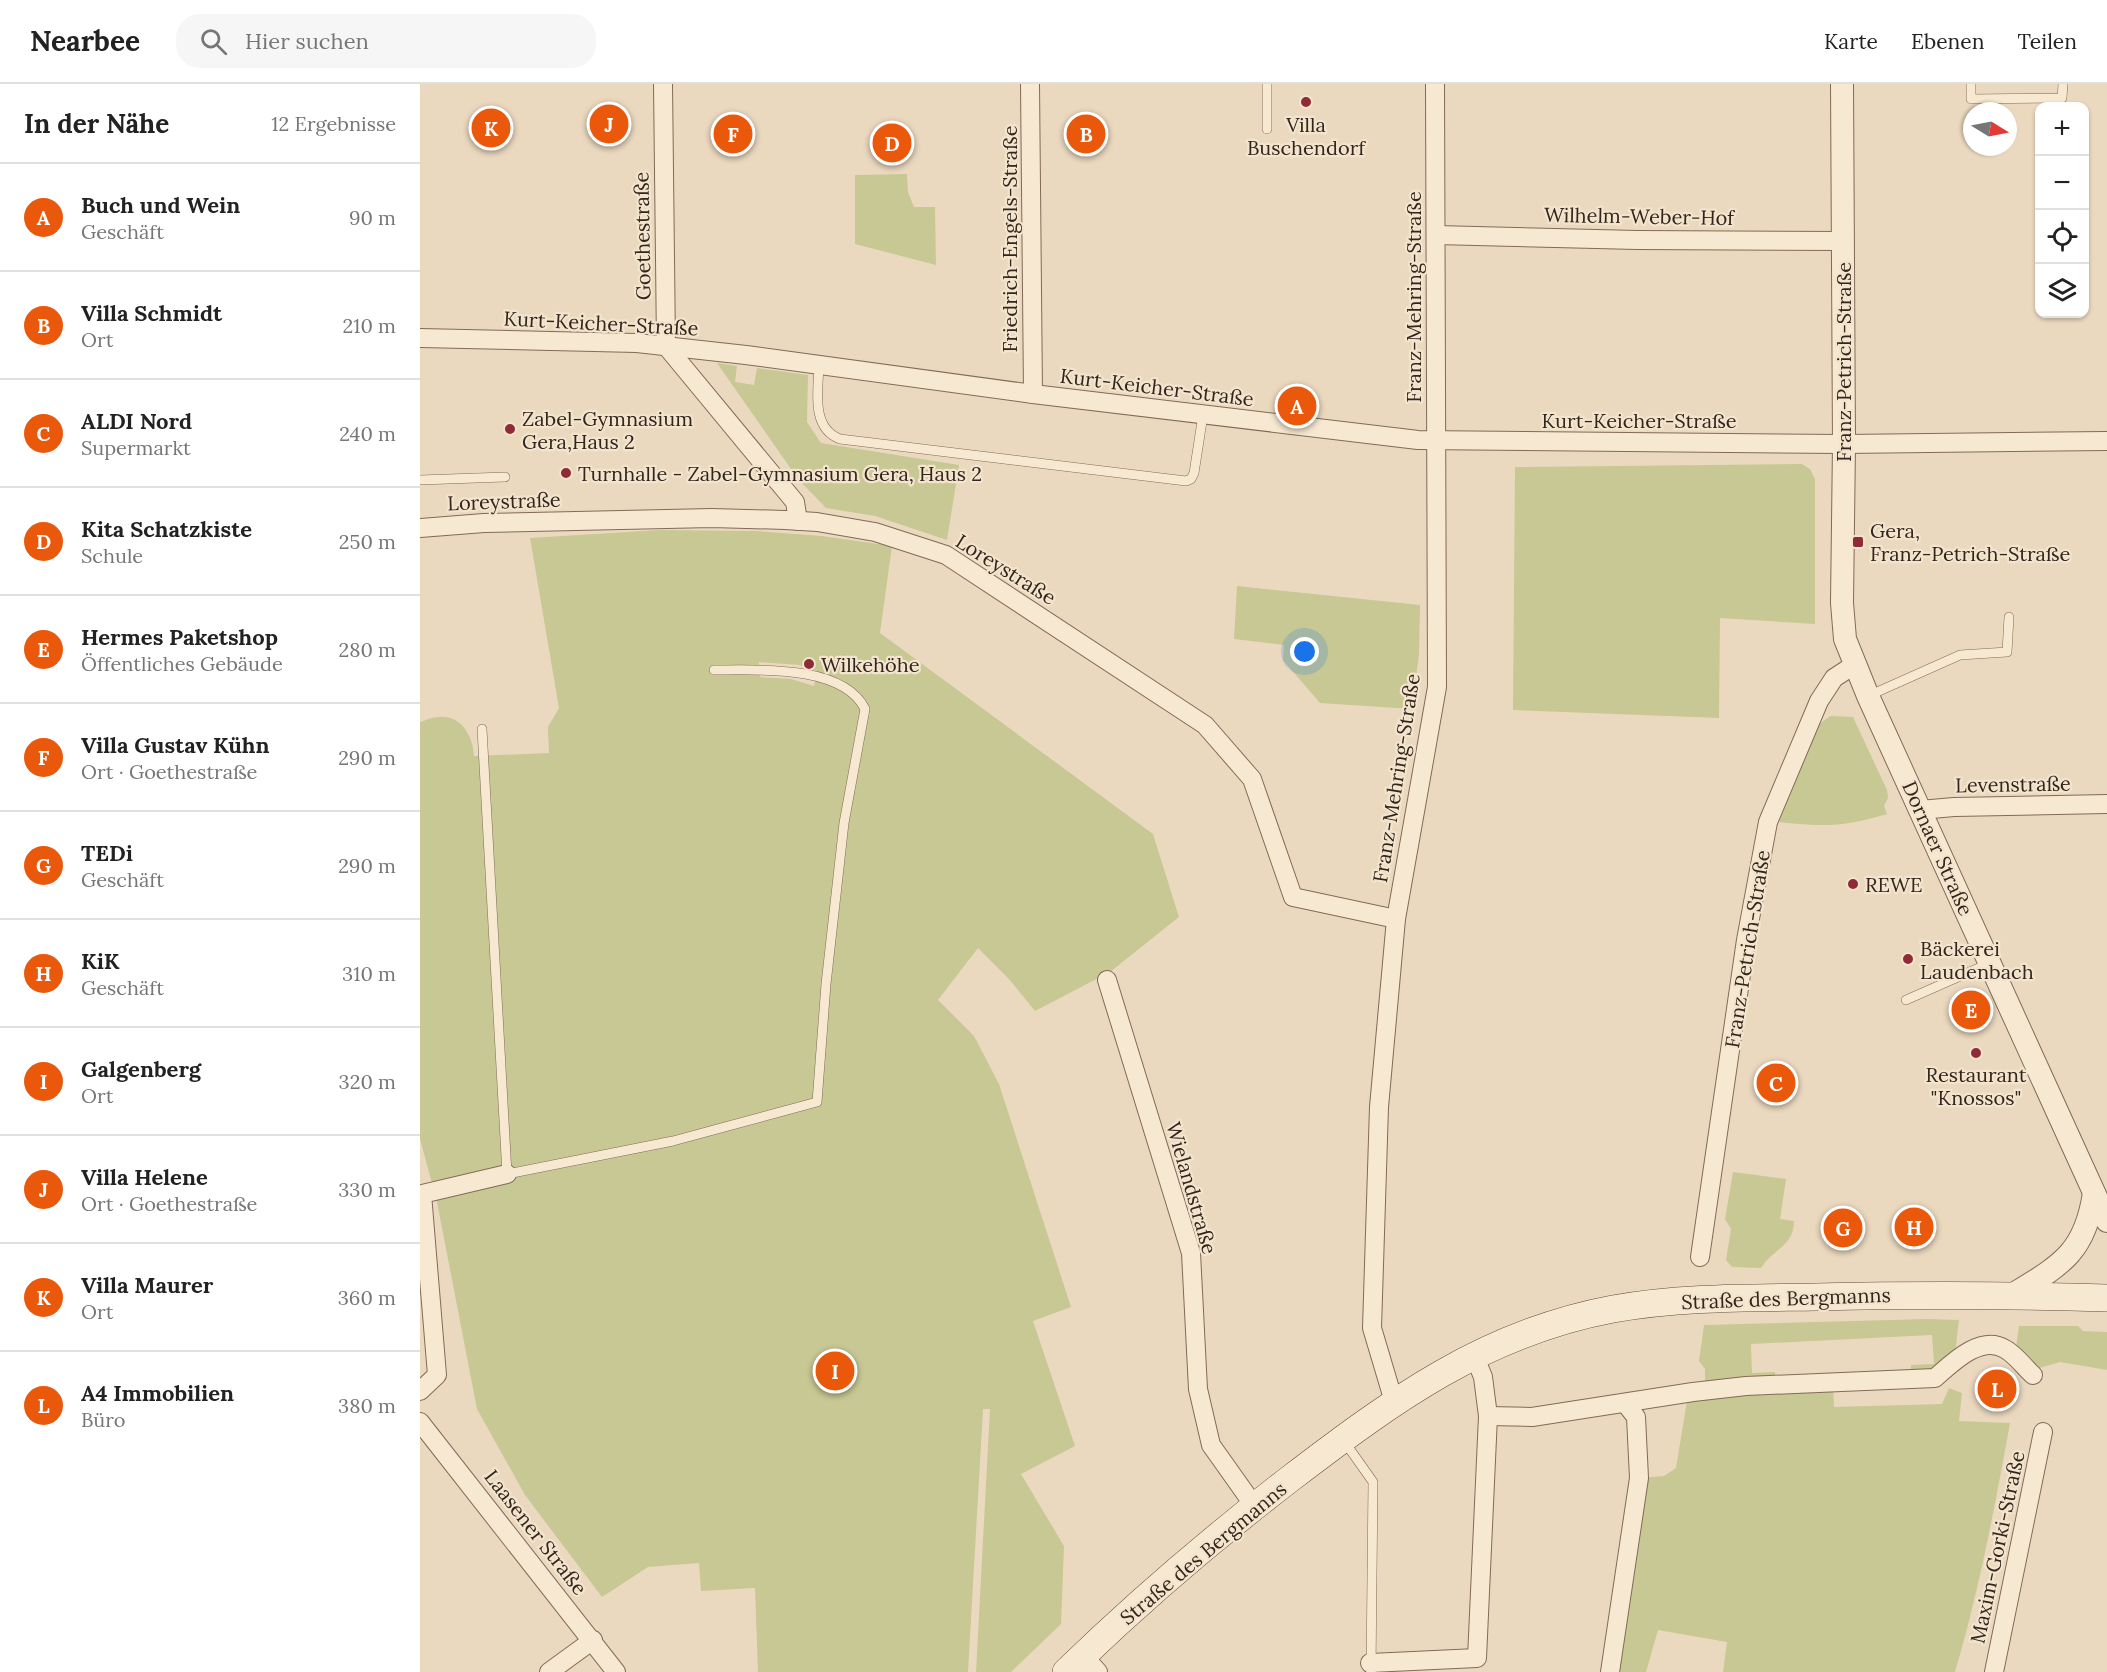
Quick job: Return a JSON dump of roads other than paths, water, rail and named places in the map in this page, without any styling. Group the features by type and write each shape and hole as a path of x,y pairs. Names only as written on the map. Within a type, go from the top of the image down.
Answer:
{"main road":[{"name":"Straße des Bergmanns","path":"1083,1666 1168,1579 1255,1507 1343,1439 1436,1375 1508,1340 1561,1322 1612,1309 1679,1300 2012,1295 2107,1298"}],"street":[{"name":"Goethestraße","path":"663,84 666,346"},
{"name":"Friedrich-Engels-Straße","path":"1030,84 1033,394"},
{"name":"Franz-Mehring-Straße","path":"1394,1402 1372,1328 1379,1107 1396,919 1437,687 1435,84"},
{"name":"Franz-Petrich-Straße","path":"1842,84 1844,444 1842,603 1845,639"},
{"name":"Wilhelm-Weber-Hof","path":"1436,235 1637,240 1843,241"},
{"name":"Kurt-Keicher-Straße","path":"420,338 637,343 1033,394 1418,440 1844,444 2107,441"},
{"path":"666,346 795,502 798,521"},
{"name":"Loreystraße","path":"420,528 484,523 712,518 798,521 875,532 946,555 1205,725 1252,779 1293,897 1396,919"},
{"name":"Dornaer Straße","path":"1845,639 1854,665 2107,1221"},
{"name":"Franz-Petrich-Straße","path":"1700,1257 1746,940 1768,822 1819,701 1834,678 1854,665"},
{"name":"Levenstraße","path":"1920,810 1954,807 2107,804"},
{"name":"Wielandstraße","path":"1107,980 1191,1253 1198,1389 1211,1445 1255,1507"},
{"path":"420,1391 437,1375 422,1194 507,1174"},
{"path":"2012,1295 2064,1261 2077,1246 2086,1230 2094,1193"},
{"path":"1488,1416 1533,1417 1746,1386 1935,1378 1954,1362 1982,1345 2002,1347 2014,1355 2020,1364 2033,1375"},
{"path":"1371,1667 1477,1658 1488,1416 1483,1377 1474,1355"},
{"path":"1610,1672 1639,1478 1636,1417 1625,1403"},
{"name":"Laasener Straße","path":"420,1422 616,1672"},
{"name":"Maxim-Gorki-Straße","path":"1994,1672 2043,1432"},
{"path":"549,1672 593,1640"}],"lane":[{"path":"1267,84 1267,129"},
{"path":"1971,84 1971,99 2062,98 2062,84"},
{"path":"819,366 817,404 823,424 829,435 851,441 1186,481 1191,479 1194,473 1203,415"},
{"path":"420,480 505,477"},
{"path":"1868,696 1960,656 2007,652 2008,617"},
{"path":"482,729 507,1174 673,1141 817,1102 826,984 844,823 865,709 854,693 803,672 714,670"},
{"path":"1906,1000 1990,963"},
{"path":"1343,1439 1373,1482 1371,1667"}],"place":[{"name":"Villa Buschendorf","path":"1306,102"},
{"name":"Villa Helene","path":"609,124"},
{"name":"Villa Maurer","path":"491,128"},
{"name":"Villa Gustav Kühn","path":"733,134"},
{"name":"Villa Schmidt","path":"1086,134"},
{"name":"Kita Schatzkiste","path":"892,143"},
{"name":"Buch und Wein","path":"1297,406"},
{"name":"Zabel-Gymnasium Gera,Haus 2","path":"510,429"},
{"name":"Turnhalle - Zabel-Gymnasium Gera, Haus 2","path":"566,473"},
{"name":"Gera, Franz-Petrich-Straße","path":"1858,542"},
{"name":"Wilkehöhe","path":"809,664"},
{"name":"REWE","path":"1853,884"},
{"name":"Bäckerei Laudenbach","path":"1908,959"},
{"name":"Hermes Paketshop","path":"1971,1010"},
{"name":"Restaurant \"Knossos\"","path":"1976,1053"},
{"name":"ALDI Nord","path":"1776,1083"},
{"name":"KiK","path":"1914,1227"},
{"name":"TEDi","path":"1843,1228"},
{"name":"Galgenberg","path":"835,1371"},
{"name":"A4 Immobilien","path":"1997,1389"}]}
